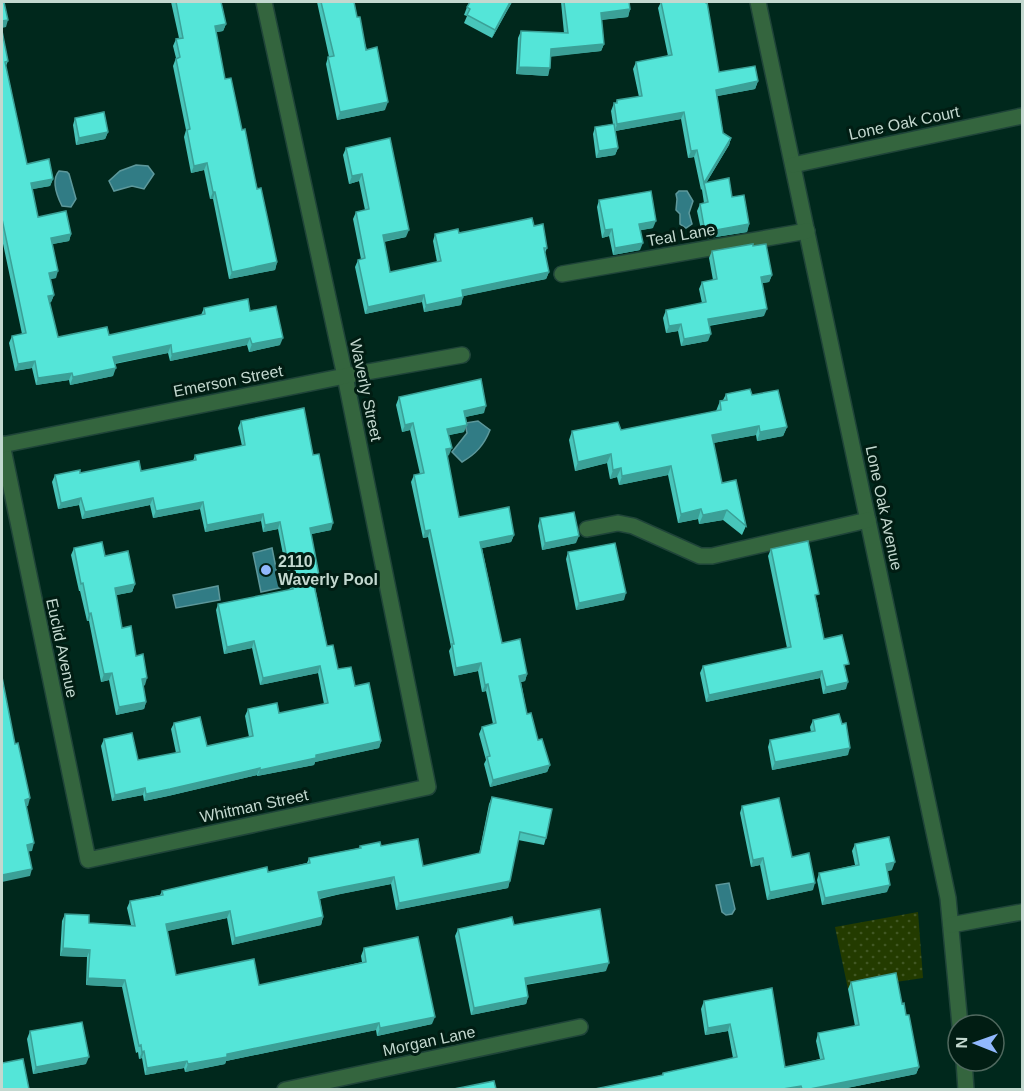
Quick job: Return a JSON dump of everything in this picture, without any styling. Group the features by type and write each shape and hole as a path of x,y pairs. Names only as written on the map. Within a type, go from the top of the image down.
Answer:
{"street":[{"name":"Waverly Street","path":"264,2 345,376 428,787"},
{"name":"Lone Oak Avenue","path":"758,2 948,898 959,1013"},
{"name":"Lone Oak Court","path":"793,165 1023,116"},
{"name":"Teal Lane","path":"562,274 807,231"},
{"name":"Emerson Street","path":"2,445 345,376 462,355"},
{"name":"Euclid Avenue","path":"2,445 88,860"},
{"path":"587,529 618,523 633,526 700,556 712,556 868,520"},
{"name":"Whitman Street","path":"88,860 428,787"},
{"path":"951,925 1023,912"},
{"name":"Morgan Lane","path":"285,1089 580,1027"},
{"path":"965,1073 966,1089"}],"green space":[{"path":"918,912 923,978 848,989 835,927"}],"water":[{"path":"136,165 148,166 154,174 144,189 132,186 114,191 109,181 120,171"},
{"path":"59,171 69,174 76,199 71,207 62,206 58,198 55,179"},
{"path":"679,191 687,191 693,201 689,213 692,224 686,228 680,224 680,214 676,210 676,194"},
{"path":"478,421 490,430 479,449 462,462 452,452 467,433 465,423"},
{"name":"2110 Waverly Pool","path":"272,548 280,588 261,592 253,553"},
{"path":"218,586 220,600 176,608 173,595"},
{"path":"729,883 735,909 732,914 726,915 722,912 716,885"}],"building":[{"path":"2,2 4,2 8,20 2,21"},
{"path":"176,2 221,2 226,24 215,26 225,79 231,78 242,130 245,129 257,189 261,188 277,262 232,272 207,163 194,166 187,130 190,129 176,59 180,57 176,39 183,38"},
{"path":"321,2 354,2 357,17 360,17 366,50 377,47 388,102 340,112 328,57 334,56"},
{"path":"470,2 510,2 495,30 467,15"},
{"path":"564,2 629,2 630,9 601,13 604,44 551,49 550,68 519,67 521,31 568,33"},
{"path":"661,2 707,2 719,72 755,66 758,81 716,90 723,133 731,138 704,183 697,150 691,151 684,112 617,124 614,103 617,103 617,100 642,96 636,62 672,55"},
{"path":"2,31 8,61 5,62 27,164 49,159 53,179 31,183 38,217 66,211 71,234 51,238 58,271 49,273 54,295 48,296 58,337 107,327 109,335 205,314 204,308 248,299 250,311 276,306 283,338 252,344 250,338 172,354 171,345 113,357 116,368 73,377 72,373 38,378 35,361 18,364 12,336 26,333 2,219"},
{"path":"104,112 108,132 79,138 75,118"},
{"path":"614,124 618,148 599,151 595,127"},
{"path":"390,138 409,230 383,235 390,272 441,261 435,234 458,229 459,233 532,218 534,226 543,224 547,248 544,248 549,272 462,290 463,297 426,305 424,295 368,307 358,260 365,258 356,212 369,209 362,174 352,176 346,148"},
{"path":"729,178 732,197 744,195 749,224 705,232 700,204 708,202 704,183"},
{"path":"651,191 656,221 639,224 643,243 615,248 612,229 605,230 599,200"},
{"path":"753,244 753,246 766,244 772,275 761,277 767,309 708,319 711,334 684,339 681,324 669,326 666,310 706,302 702,282 717,279 712,251"},
{"path":"481,379 486,406 464,411 467,425 447,429 452,448 446,449 459,517 509,507 514,535 480,542 502,643 520,639 527,674 519,676 527,714 531,713 538,740 542,739 550,765 493,780 487,757 490,756 482,727 496,723 488,684 485,685 481,663 456,668 452,644 454,644 430,530 425,531 414,475 424,473 413,423 405,425 399,397"},
{"path":"750,389 752,395 778,390 787,427 760,432 759,426 712,435 722,483 736,480 746,526 727,510 703,515 701,509 681,514 671,466 622,476 621,468 613,470 611,454 578,462 572,431 618,422 621,430 721,410 720,401 727,400 726,394"},
{"path":"304,408 313,455 319,454 333,523 310,528 319,575 312,576 327,646 333,645 338,669 351,667 355,686 369,683 381,741 316,755 316,758 260,770 260,768 146,794 145,788 115,795 104,739 132,733 138,760 180,752 174,723 200,717 207,746 253,736 248,709 277,703 279,713 328,703 320,666 263,678 254,641 227,647 218,604 293,589 280,522 265,525 263,514 207,525 203,502 156,511 153,498 85,512 81,498 61,503 55,475 80,470 80,473 139,461 141,471 196,460 195,455 245,445 241,421"},
{"path":"574,512 579,536 545,543 540,518"},
{"path":"808,541 819,594 815,595 824,639 842,635 849,664 844,665 848,682 826,687 822,671 709,695 703,666 791,647 771,549"},
{"path":"102,542 105,556 128,551 135,584 115,588 122,628 131,626 136,656 143,654 147,678 142,679 146,702 119,707 112,673 104,674 74,548"},
{"path":"615,543 626,593 579,603 568,552"},
{"path":"2,677 15,744 18,743 30,798 25,800 34,843 27,845 32,869 2,875"},
{"path":"839,714 842,724 846,723 850,748 775,762 770,740 815,731 813,720"},
{"path":"492,797 552,809 546,838 520,832 510,881 399,903 394,877 318,892 323,917 235,938 230,911 166,924 176,975 254,959 259,985 366,962 364,948 418,937 435,1017 380,1028 379,1023 227,1054 227,1057 147,1068 144,1051 142,1052 141,1045 139,1046 125,980 88,978 90,950 63,948 65,914 89,915 89,923 135,926 130,901 163,895 162,891 267,867 268,872 310,863 309,858 361,848 360,846 380,842 381,846 418,839 423,866 480,853"},
{"path":"779,798 792,857 809,853 815,883 770,892 763,858 753,860 742,806"},
{"path":"889,837 895,862 886,864 890,885 825,898 819,873 859,865 855,844"},
{"path":"600,909 609,963 525,978 528,997 474,1008 458,929 512,917 514,925"},
{"path":"896,973 902,1004 904,1003 906,1015 909,1015 919,1067 810,1089 802,1089 801,1086 783,1089 595,1089 737,1057 730,1024 708,1028 704,1001 772,988 785,1067 824,1059 818,1033 859,1025 851,982"},
{"path":"82,1022 89,1057 36,1067 30,1031"},
{"path":"23,1059 29,1089 2,1089 2,1063"},
{"path":"494,1081 496,1089 454,1089"}],"place":[{"name":"2110 Waverly Pool","path":"266,570"}]}
